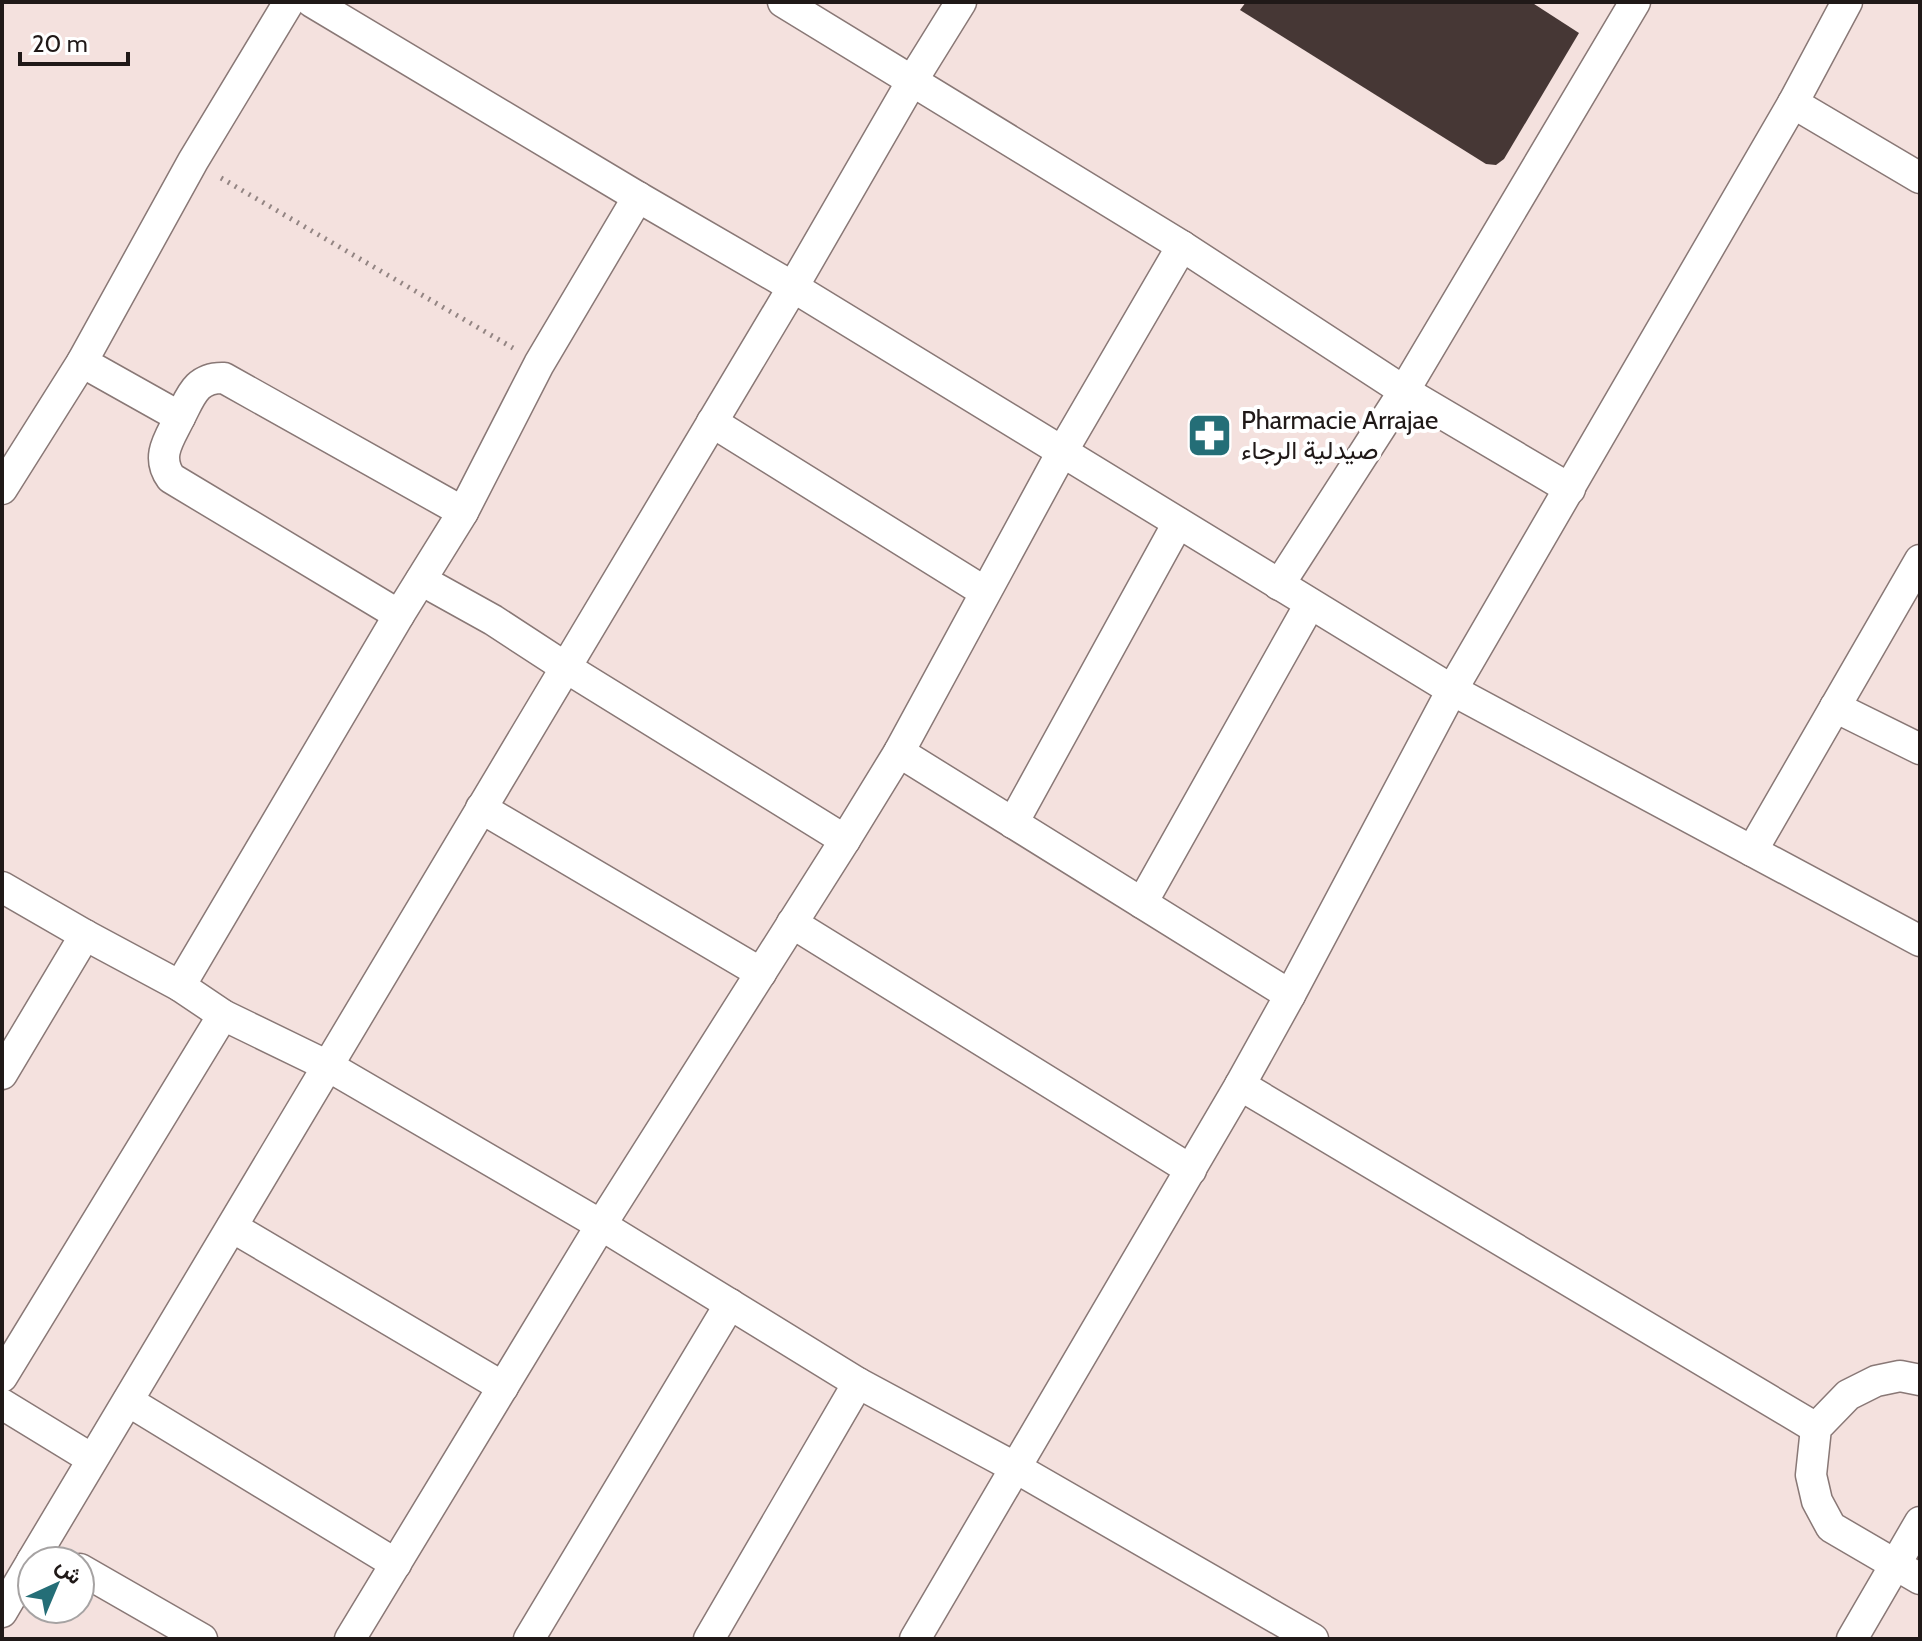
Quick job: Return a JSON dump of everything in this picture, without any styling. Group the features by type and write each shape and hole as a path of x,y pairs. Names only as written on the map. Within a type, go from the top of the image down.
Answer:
{"street":[{"path":"2,489 82,362 193,161 289,2"},
{"path":"312,2 793,287 1452,690 1920,941"},
{"path":"783,2 1182,246 1404,391 1570,489"},
{"path":"49,1545 92,1459 961,2"},
{"path":"1279,585 1404,391 1635,2"},
{"path":"915,1639 1240,1085 1452,690 1793,103 1847,2"},
{"path":"1793,103 1920,178"},
{"path":"180,986 463,512 539,364 638,197"},
{"path":"358,1636 396,1564 601,1225 899,752 1062,452 1182,246"},
{"path":"82,362 180,417"},
{"path":"399,615 171,478 165,470 164,452 195,388 204,381 224,378 463,512"},
{"path":"712,422 985,592"},
{"path":"1013,823 1178,523"},
{"path":"1752,851 1920,560"},
{"path":"421,580 493,620 845,840"},
{"path":"1142,903 1310,604"},
{"path":"1835,707 1920,749"},
{"path":"899,752 1290,995"},
{"path":"481,808 761,973"},
{"path":"2,887 180,986 223,1015 328,1066 601,1225 858,1383 1016,1468 1313,1639"},
{"path":"792,923 1191,1170"},
{"path":"2,1074 85,935"},
{"path":"2,1377 223,1015"},
{"path":"1240,1085 1816,1428"},
{"path":"232,1227 503,1387"},
{"path":"529,1639 730,1304"},
{"path":"1908,1572 1831,1527 1817,1501 1811,1475 1816,1428 1848,1395 1876,1381 1900,1376 1920,1380"},
{"path":"709,1639 858,1383"},
{"path":"128,1401 396,1564"},
{"path":"2,1404 92,1459"},
{"path":"1852,1639 1908,1572 1920,1522"},
{"path":"96,1578 202,1639"},
{"path":"2,1612 16,1594"}],"path":[{"path":"193,161 539,364"}],"building":[{"path":"1246,2 1531,2 1579,33 1504,159 1496,165 1486,164 1240,10"}],"place":[{"name":"Pharmacie Arrajae صيدلية الرجاء","path":"1210,435"}]}
